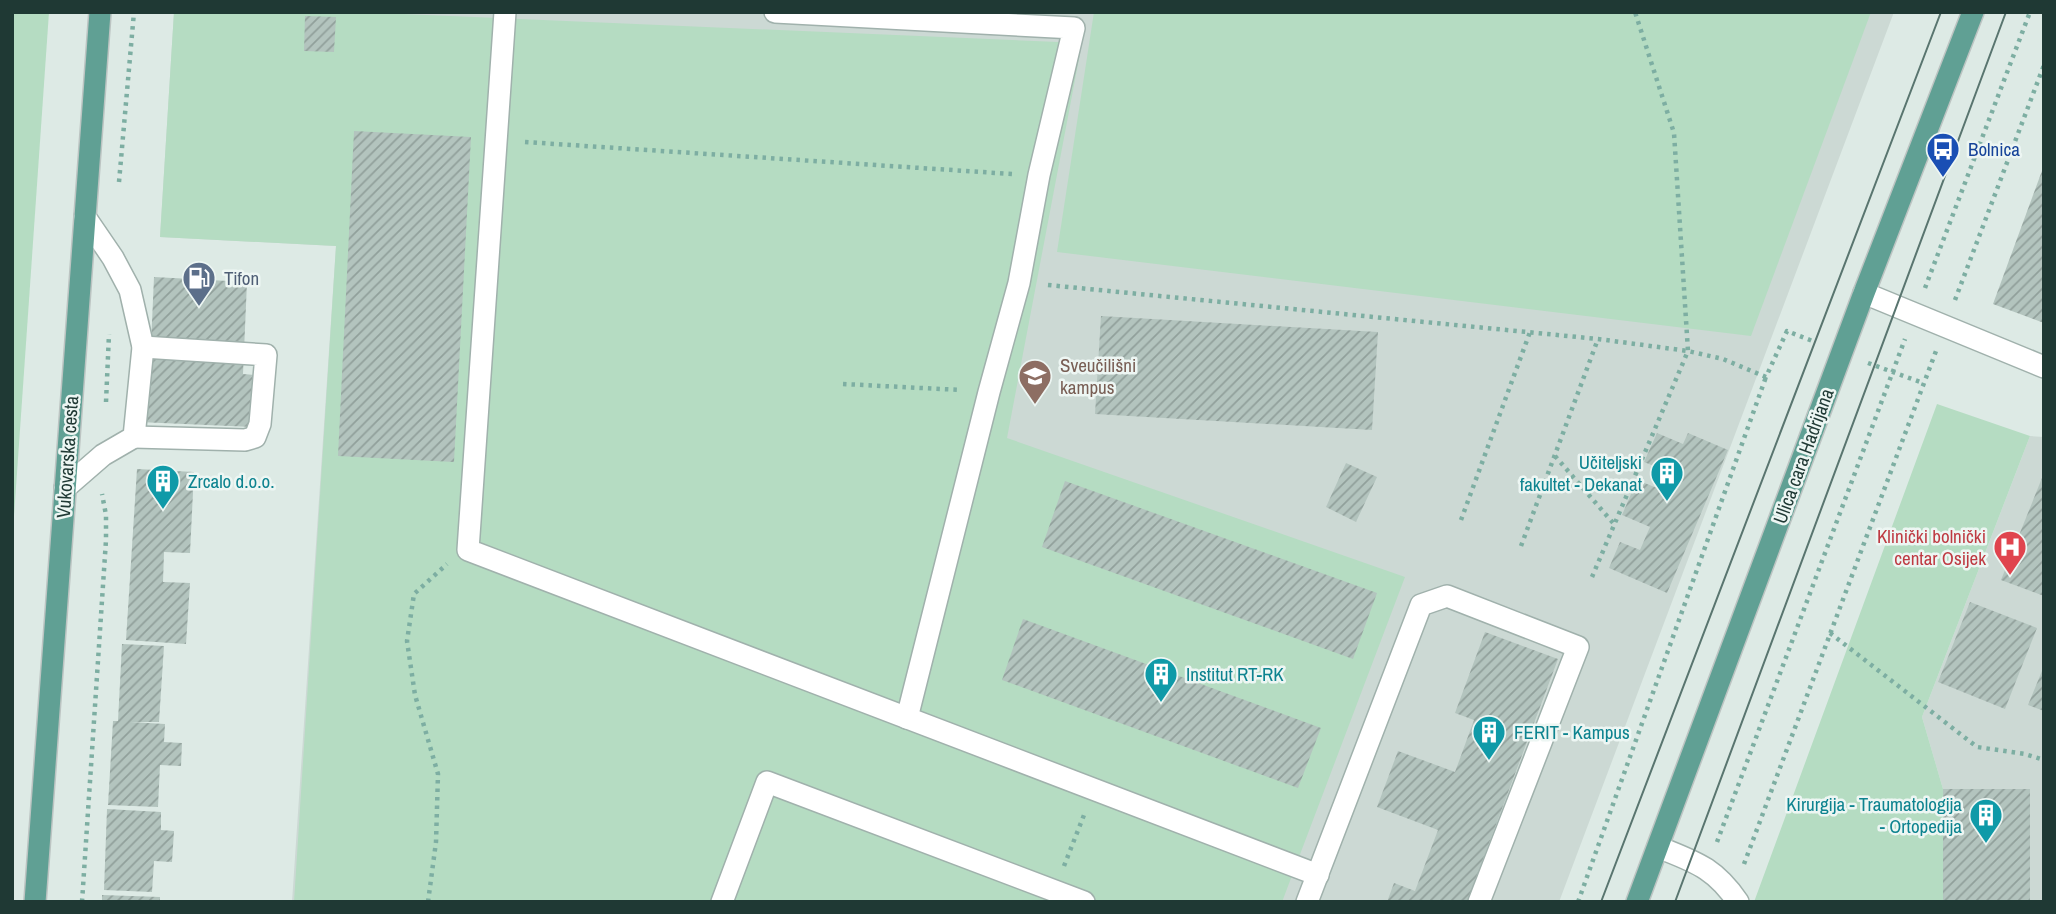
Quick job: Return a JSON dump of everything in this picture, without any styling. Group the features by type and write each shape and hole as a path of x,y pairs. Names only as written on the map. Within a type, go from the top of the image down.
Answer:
{"main road":[{"name":"Vukovarska cesta","path":"35,902 100,12"},
{"name":"Ulica cara Hadrijana","path":"1637,902 1864,293 1973,12"}],"street":[{"path":"505,12 468,550 1318,875"},
{"path":"775,12 1074,28 1040,175 1019,283 907,718"},
{"path":"85,218 113,258 130,290 143,347 134,437"},
{"path":"1864,293 2044,366"},
{"path":"65,488 103,455 134,437 244,440 255,437 260,425 266,355 143,347"},
{"path":"1307,902 1421,605 1447,596 1577,647 1479,902"},
{"path":"722,902 767,782 1084,902"},
{"path":"1658,847 1707,867 1735,898"}],"path":[{"path":"1592,578 1688,351 1674,133 1635,12"},
{"path":"1707,867 2030,12"},
{"path":"1735,898 1830,633 2044,65"},
{"path":"496,140 1040,175"},
{"path":"1019,283 1598,339 1688,351 1723,359 1766,377"},
{"path":"1578,902 1766,377 1787,331 1923,383"},
{"path":"1461,520 1530,332"},
{"path":"1521,546 1598,339"},
{"path":"844,384 989,392"},
{"path":"1555,456 1614,524"},
{"path":"82,902 106,540 106,515 101,488"},
{"path":"428,902 436,842 438,774 415,695 407,641 414,594 443,567 468,550"},
{"path":"1830,633 1977,747 2025,754 2044,760"},
{"path":"1054,891 1095,789"}],"shaded area":[{"name":"Sveučilišni kampus","path":"174,12 1894,12 1559,902 292,902 336,246 160,237"},
{"name":"Klinički bolnički centar Osijek","path":"2030,436 2044,437 2044,902 1943,902 1943,789 1922,717"}],"green space":[{"path":"12,12 49,12 12,545"},
{"name":"Sveučilišni kampus","path":"174,12 355,12 1082,43 1007,438 1405,577 1282,902 294,902 336,246 160,237"},
{"path":"1094,12 1871,12 1751,336 1057,252"},
{"path":"1937,404 2030,436 1922,717 1943,789 1943,902 1754,902"}],"building":[{"path":"305,16 336,17 334,52 304,51"},
{"path":"354,131 471,137 454,462 338,456"},
{"path":"2044,168 2044,323 1993,304"},
{"path":"154,277 247,282 243,374 255,375 252,427 139,422 150,368"},
{"path":"1101,316 1378,332 1372,430 1095,414"},
{"name":"Učiteljski fakultet - Dekanat","path":"1657,433 1683,444 1688,433 1728,450 1667,593 1609,568 1620,542 1640,550 1650,527 1622,515 1637,480 1662,490 1669,472 1644,462"},
{"path":"1346,463 1377,477 1356,522 1326,507"},
{"path":"137,469 194,472 190,553 164,552 163,582 190,583 186,644 126,640"},
{"path":"2044,473 2044,596 2001,580"},
{"path":"1065,481 1377,593 1353,659 1042,547"},
{"path":"1970,602 2037,628 2005,709 1938,682"},
{"name":"Institut RT-RK","path":"1023,619 1321,728 1298,788 1002,680"},
{"name":"FERIT - Kampus","path":"1485,632 1558,659 1467,902 1387,902 1394,883 1415,891 1438,830 1377,807 1398,751 1455,772 1474,720 1455,713"},
{"path":"122,644 164,646 159,722 130,722 165,724 164,742 182,743 181,766 160,765 158,807 108,805 113,721 118,721"},
{"path":"2044,666 2044,711 2028,705"},
{"name":"Kirurgija - Traumatologija - Ortopedija","path":"1943,789 2030,789 2030,902 1943,902"},
{"path":"107,809 161,812 161,830 174,831 172,862 154,861 152,892 104,890"},
{"path":"102,895 160,897 160,902 102,902"}],"tram line":[{"path":"1601,902 1941,12"},
{"path":"1675,902 2006,12"}],"place":[{"name":"Bolnica","path":"1943,179"},
{"name":"Tifon","path":"199,308"},
{"name":"Sveučilišni kampus","path":"1035,406"},
{"name":"Učiteljski fakultet - Dekanat","path":"1667,503"},
{"name":"Zrcalo d.o.o.","path":"163,511"},
{"name":"Klinički bolnički centar Osijek","path":"2010,577"},
{"name":"Institut RT-RK","path":"1161,704"},
{"name":"FERIT - Kampus","path":"1489,762"},
{"name":"Kirurgija - Traumatologija - Ortopedija","path":"1986,845"}]}
